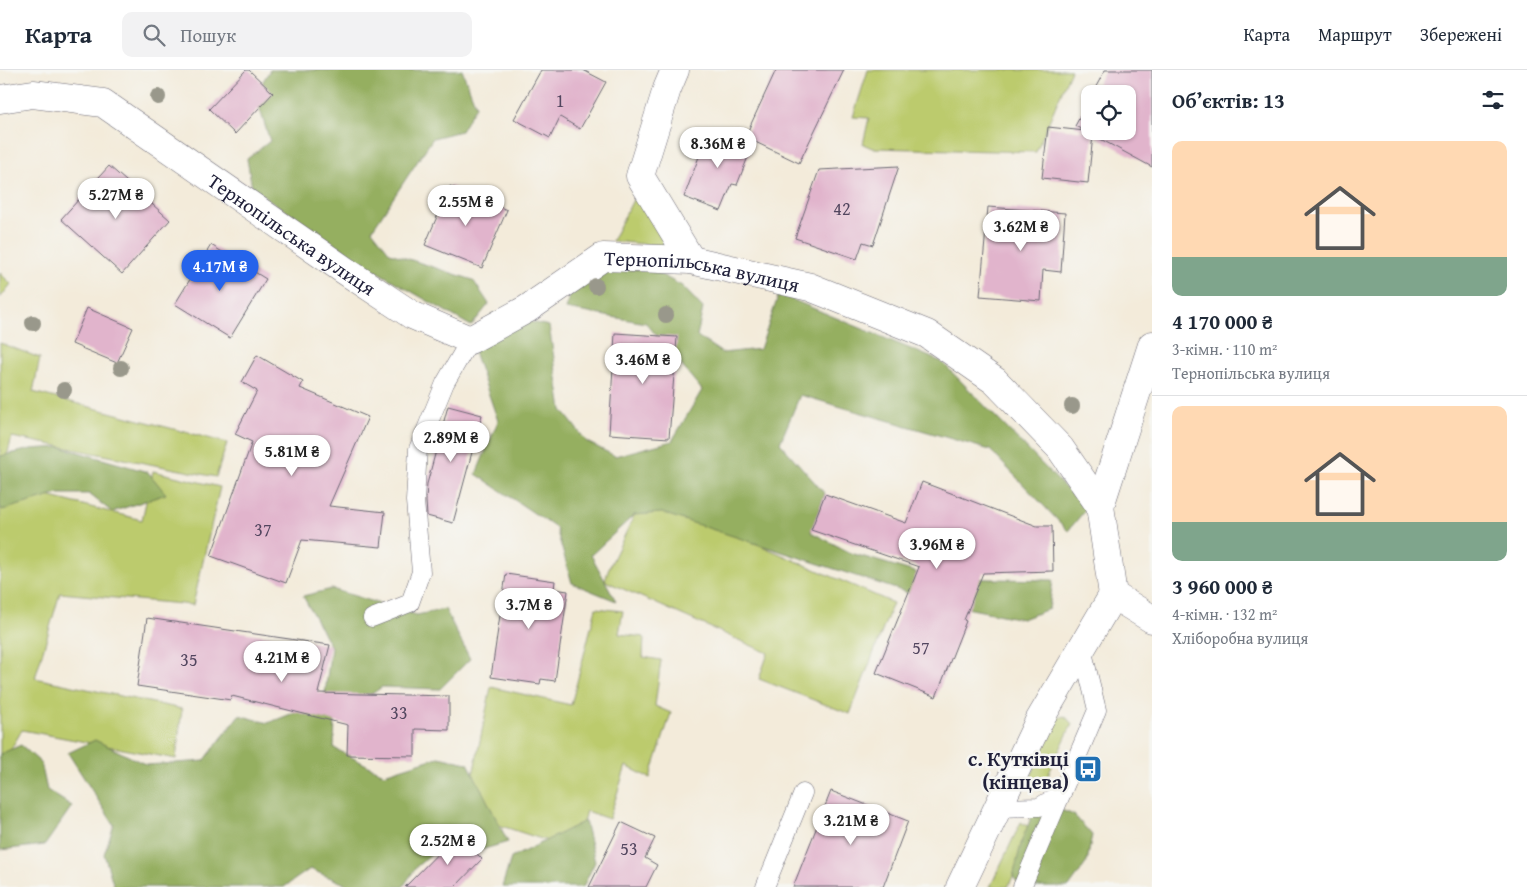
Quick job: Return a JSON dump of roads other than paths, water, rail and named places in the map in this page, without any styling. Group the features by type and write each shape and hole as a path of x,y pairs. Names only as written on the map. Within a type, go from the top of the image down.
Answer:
{"street":[{"path":"675,70 667,89 640,176 691,260"},
{"name":"Тернопільська вулиця","path":"0,99 33,94 103,103 412,315 470,340 528,309 603,257 691,260 810,288 927,334 995,382 1060,448 1100,506 1113,595"},
{"path":"1100,506 1152,345"},
{"path":"960,887 1040,719 1113,595 1152,619"}],"lane":[{"path":"372,618 410,604 421,572 415,501 418,449 445,383 470,340"},
{"path":"1022,887 1097,710 1082,648"},
{"path":"765,887 803,793"},
{"path":"998,808 1039,807 1062,793"}],"place":[{"name":"с. Кутківці (кінцева)","path":"1088,769"}]}
